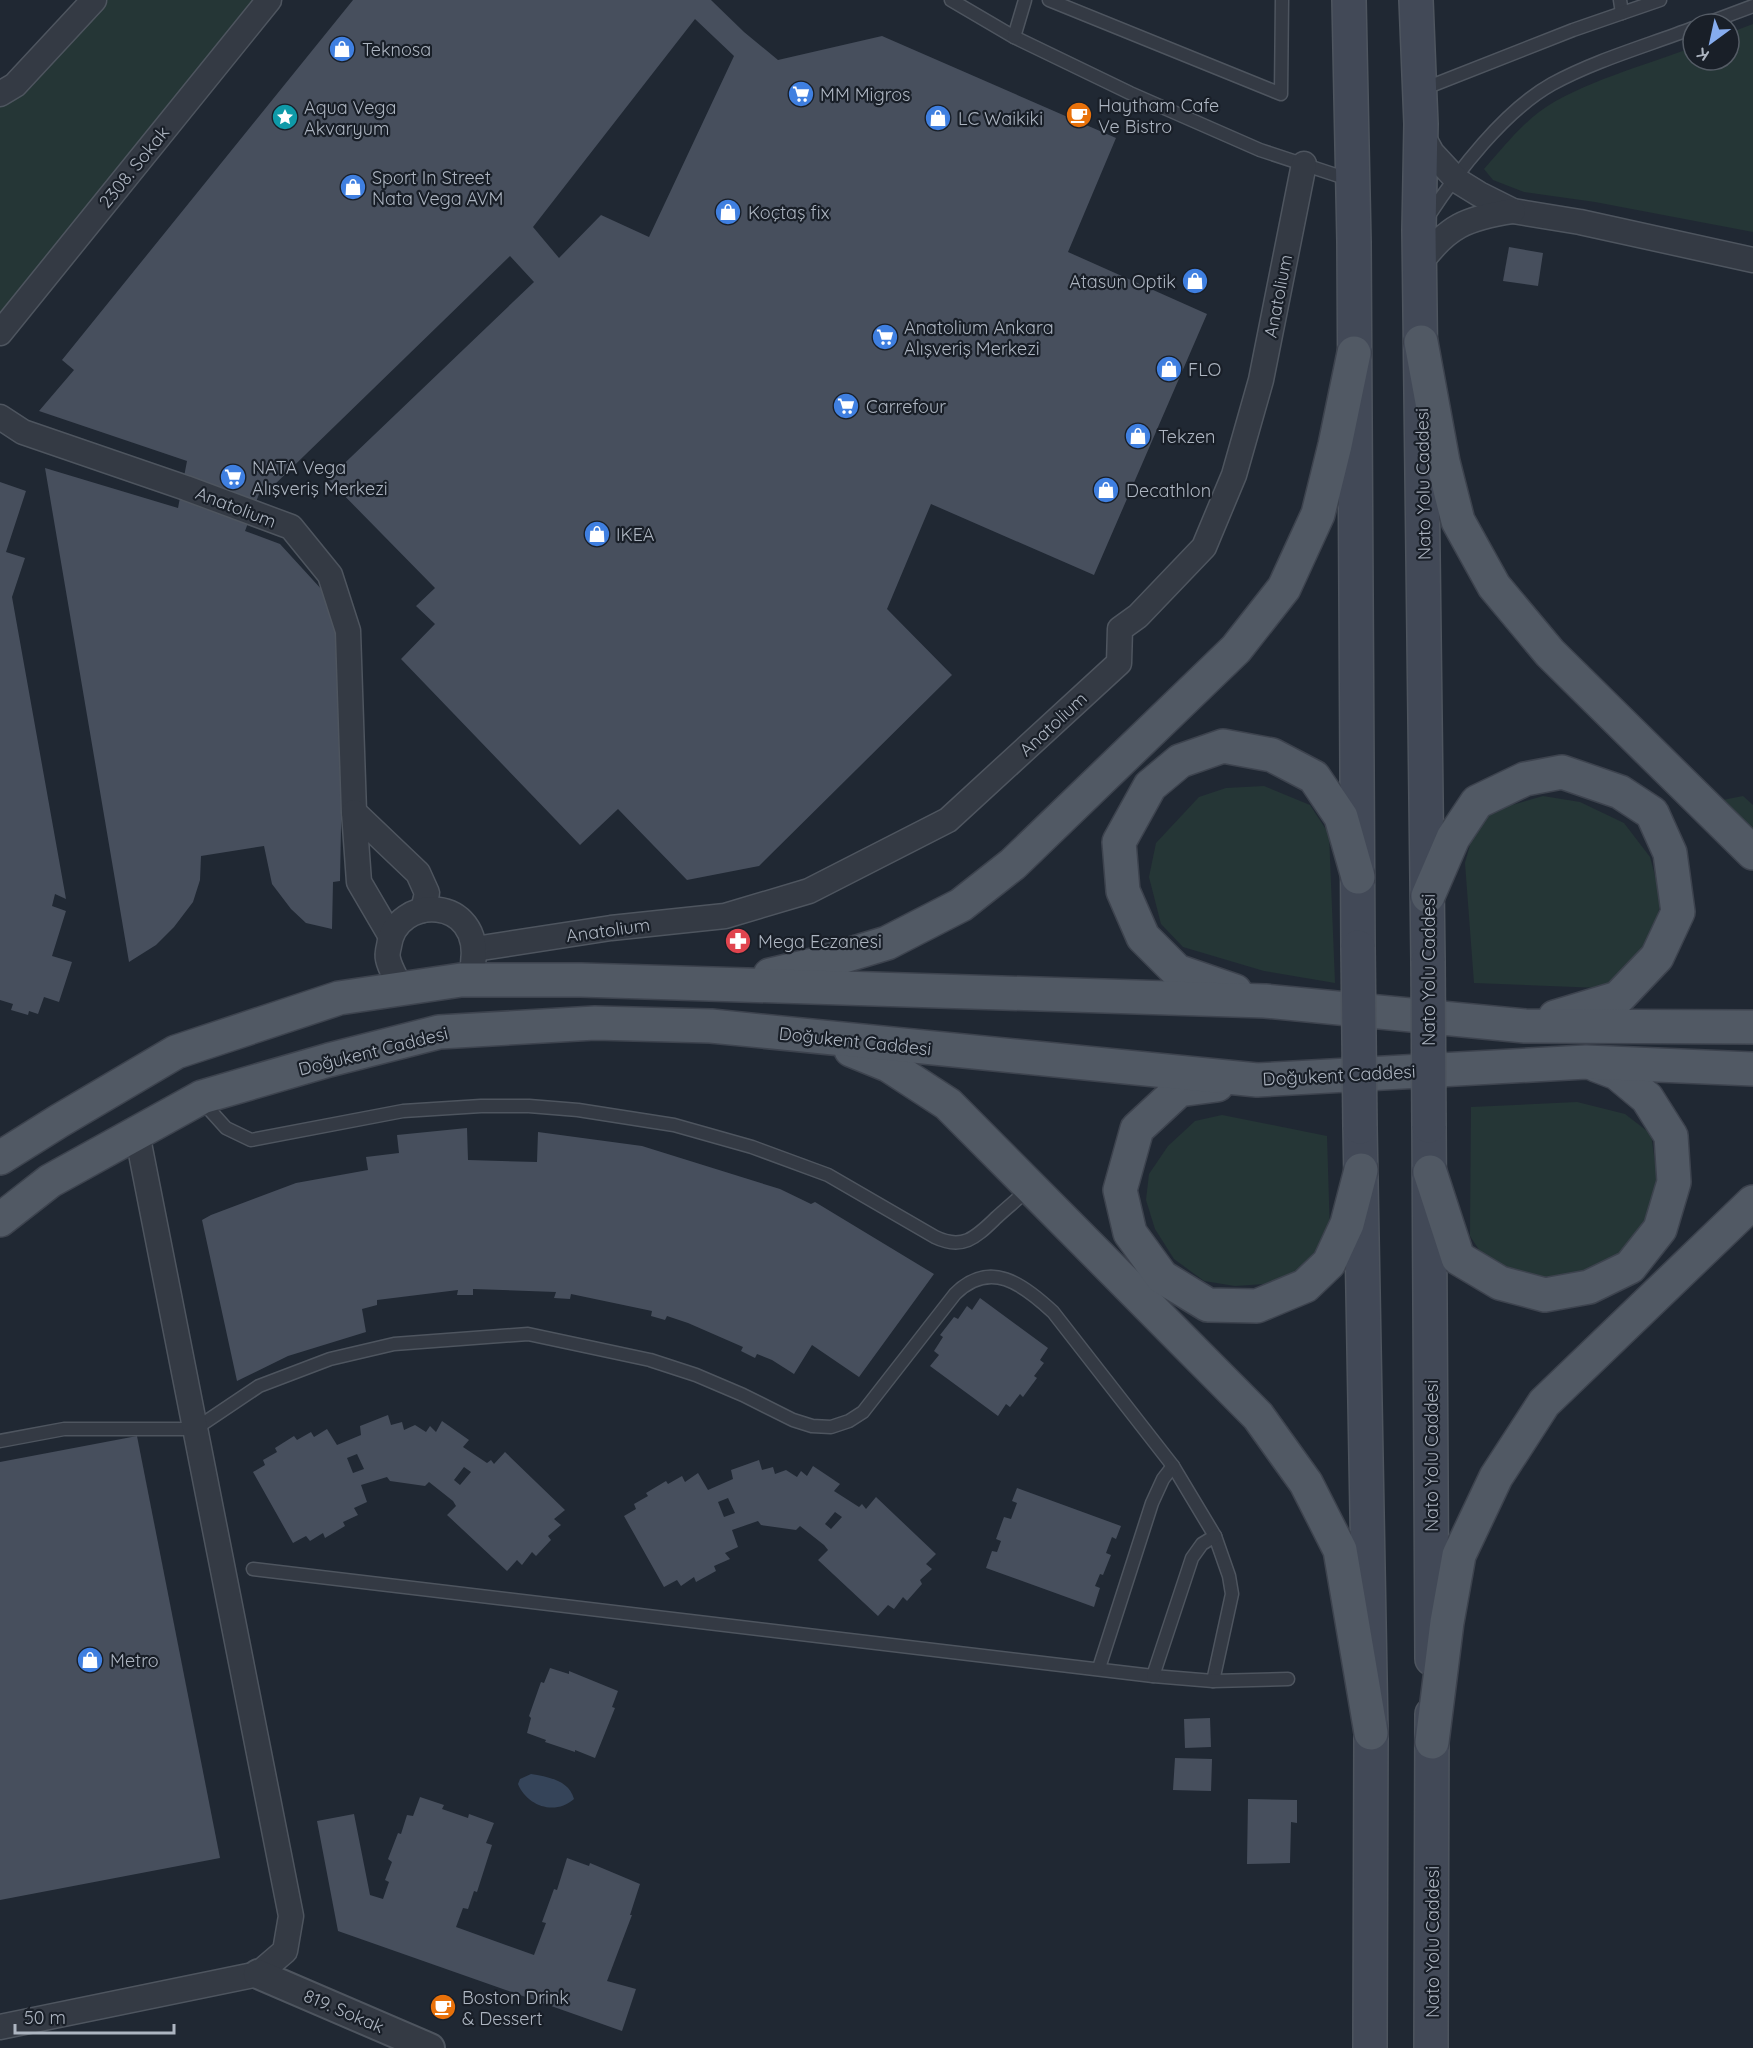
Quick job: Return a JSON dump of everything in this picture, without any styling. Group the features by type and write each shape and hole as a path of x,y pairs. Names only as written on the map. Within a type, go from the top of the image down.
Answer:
{"main road":[{"path":"1349,0 1353,181 1360,1127 1371,1733 1370,2048"},
{"name":"Nato Yolu Caddesi","path":"1416,0 1421,133 1419,265 1430,1126 1431,2048"},
{"path":"1421,342 1443,462 1458,521 1494,586 1550,653 1753,853"},
{"path":"725,985 821,963 887,943 961,905 1013,864 1236,649 1284,588 1318,514 1354,353"},
{"path":"1265,1002 1177,970 1143,937 1123,891 1119,842 1149,786 1180,761 1223,746 1272,755 1314,777 1341,817 1358,877"},
{"path":"1428,896 1453,838 1477,802 1525,779 1562,772 1620,792 1652,813 1670,853 1678,912 1657,957 1618,998 1525,1026"},
{"path":"0,1158 59,1120 176,1052 339,998 401,989 473,964 581,981 1265,1002 1525,1026 1753,1027"},
{"name":"Doğukent Caddesi","path":"0,1220 50,1181 202,1097 329,1060 439,1032 595,1023 711,1026 1257,1080 1586,1062 1753,1069"},
{"path":"711,1026 824,1040 888,1065 948,1104 1258,1416 1306,1483 1340,1550 1371,1733"},
{"path":"1430,1172 1458,1258 1500,1283 1545,1295 1589,1287 1629,1267 1660,1228 1674,1182 1671,1136 1647,1098 1617,1073 1586,1062"},
{"path":"1257,1080 1179,1090 1137,1129 1120,1190 1130,1233 1162,1277 1208,1305 1257,1305 1305,1286 1329,1263 1347,1224 1361,1170"},
{"path":"1432,1742 1447,1622 1459,1555 1496,1477 1544,1403 1753,1202"}],"street":[{"path":"0,94 15,85 93,0"},
{"name":"2308. Sokak","path":"0,333 269,0"},
{"path":"1421,133 1432,153 1455,178 1479,194 1513,211 1580,222 1753,260"},
{"name":"Anatolium","path":"473,964 611,928 725,916 809,891 948,820 1119,663 1120,629 1138,616 1204,547 1234,475 1261,380 1304,164"},
{"path":"1419,265 1448,231 1478,217 1513,211"},
{"name":"Anatolium","path":"0,417 23,432 291,527 330,575 348,631 354,812 359,882 390,935"},
{"path":"354,812 418,873 427,893 423,910"},
{"path":"401,989 387,957 390,935 405,917 423,910 442,909 466,923 473,964"},
{"path":"0,2027 258,1974 285,1951 291,1916 137,1133"},
{"name":"819. Sokak","path":"258,1974 430,2048"}],"lane":[{"path":"951,0 1014,37 1141,98 1260,150 1353,181"},
{"path":"1014,37 1025,0"},
{"path":"1049,0 1281,94 1282,0"},
{"path":"1620,0 1622,13"},
{"path":"1419,90 1660,0"},
{"path":"1737,12 1753,6"},
{"path":"1419,230 1455,178 1504,122 1530,99 1552,84 1590,67 1681,33"},
{"path":"202,1097 208,1108 226,1128 251,1140 403,1111 481,1106 529,1106 578,1110 674,1125 752,1147 828,1175 935,1237 952,1242 961,1242 978,1235 1030,1187"},
{"path":"0,1441 64,1429 195,1429 259,1386 330,1359 394,1344 528,1334 650,1360 734,1391 793,1420 812,1426 831,1426 849,1421 863,1413 966,1283 979,1277 998,1277 1028,1291 1053,1312 1173,1466 1215,1536 1229,1576 1232,1594 1213,1681"},
{"path":"1099,1668 1152,1503 1163,1479 1173,1466"},
{"path":"1153,1676 1192,1558 1202,1545 1215,1536"},
{"path":"253,1569 1153,1676 1213,1681 1288,1679"}],"shaded area":[{"path":"94,0 269,0 0,333 0,94"},
{"path":"1753,24 1753,232 1595,202 1524,192 1493,180 1484,169 1510,139 1539,112 1573,92 1613,75 1681,51 1681,72 1741,72 1741,28"},
{"path":"1264,786 1310,805 1329,834 1335,983 1264,971 1183,947 1161,924 1149,877 1156,843 1199,797 1226,788"},
{"path":"1543,796 1580,802 1624,823 1650,857 1661,898 1654,937 1626,974 1600,988 1474,983 1465,863 1476,823 1505,807"},
{"path":"1743,796 1753,805 1753,853 1703,804"},
{"path":"1577,1102 1625,1114 1651,1134 1657,1176 1648,1227 1628,1253 1596,1272 1542,1284 1489,1265 1470,1236 1471,1107"},
{"path":"1222,1115 1327,1136 1330,1235 1295,1275 1265,1284 1235,1286 1204,1281 1174,1259 1155,1229 1146,1200 1149,1174 1168,1146 1195,1121"}],"water":[{"path":"531,1774 551,1778 563,1784 574,1799 567,1804 550,1808 535,1803 522,1792 518,1784 520,1779"}],"building":[{"path":"353,0 711,0 744,32 778,60 882,36 1116,138 1068,252 1207,314 1094,575 931,504 887,609 952,675 759,866 687,880 618,809 580,845 401,659 435,624 416,606 435,588 328,479 534,282 510,256 270,489 262,486 245,531 280,544 323,591 341,632 343,725 340,881 333,882 332,929 306,923 291,909 272,884 264,846 201,856 200,880 193,902 174,927 156,945 129,962 45,468 178,508 187,461 39,411 74,370 62,360","holes":["695,19 734,56 649,237 601,215 559,258 533,227"]},
{"path":"1509,247 1543,253 1538,286 1503,281"},
{"path":"0,482 26,491 6,552 25,558 12,597 66,899 55,894 52,906 66,911 52,956 72,962 59,1002 44,997 38,1014 29,1011 28,1015 11,1010 13,1004 0,1000"},
{"path":"467,1128 468,1160 537,1162 538,1132 642,1146 780,1189 811,1204 815,1202 934,1274 859,1377 812,1345 794,1374 772,1360 757,1354 755,1358 741,1351 743,1347 688,1323 667,1316 665,1320 651,1316 652,1311 571,1294 570,1299 554,1298 556,1292 473,1289 473,1295 457,1295 458,1290 377,1300 377,1305 362,1309 366,1332 288,1356 237,1381 202,1220 296,1183 368,1170 366,1157 399,1153 397,1135"},
{"path":"980,1298 1048,1348 1040,1360 1044,1363 1034,1376 1037,1378 1023,1397 1020,1394 1010,1407 1006,1404 998,1416 930,1366 939,1355 934,1351 943,1337 940,1335 954,1317 958,1319 967,1306 972,1310"},
{"path":"388,1415 391,1425 402,1422 404,1430 415,1425 426,1432 430,1426 436,1432 442,1421 469,1440 463,1447 487,1463 491,1460 494,1464 505,1452 565,1510 554,1519 561,1525 548,1536 551,1540 536,1556 532,1552 522,1565 517,1560 507,1571 447,1515 456,1506 429,1482 425,1486 390,1481 387,1477 361,1485 367,1502 354,1508 358,1515 343,1522 345,1526 325,1538 323,1533 310,1541 306,1536 293,1543 253,1472 265,1465 263,1460 277,1452 275,1448 294,1436 297,1440 311,1432 314,1437 327,1429 337,1445 361,1435 360,1426","holes":["357,1454 364,1469 353,1473 347,1458","464,1467 471,1472 460,1485 454,1480"]},
{"name":"Metro","path":"137,1436 220,1858 0,1900 0,1462"},
{"path":"759,1460 762,1470 773,1467 775,1474 786,1470 797,1477 801,1471 807,1476 813,1466 840,1484 834,1491 859,1507 862,1504 866,1509 876,1497 936,1554 926,1564 932,1569 920,1580 922,1584 907,1601 903,1597 894,1609 888,1605 878,1616 818,1560 828,1550 800,1526 796,1530 761,1525 758,1521 732,1530 738,1547 725,1553 730,1559 714,1566 716,1571 696,1582 694,1577 681,1586 677,1580 664,1587 624,1516 636,1509 634,1504 648,1496 646,1493 666,1481 668,1484 682,1476 685,1482 698,1473 708,1490 733,1479 731,1470","holes":["728,1498 735,1513 724,1517 718,1502","835,1512 842,1517 831,1529 825,1524"]},
{"path":"1017,1488 1121,1526 1116,1539 1112,1537 1106,1553 1111,1555 1103,1575 1100,1574 1095,1586 1100,1588 1094,1607 986,1568 992,1551 997,1552 1001,1541 996,1539 1004,1517 1011,1519 1017,1503 1012,1501"},
{"path":"550,1668 569,1674 569,1671 618,1691 612,1707 615,1708 595,1758 545,1742 546,1740 527,1733 531,1718 529,1716 541,1682 544,1683"},
{"path":"1210,1718 1211,1747 1185,1748 1184,1719"},
{"path":"1175,1758 1212,1759 1211,1791 1173,1790"},
{"path":"420,1797 444,1805 442,1809 468,1818 469,1814 494,1823 486,1843 492,1845 477,1892 474,1891 468,1909 463,1908 456,1927 534,1955 546,1923 542,1922 554,1889 557,1890 567,1858 589,1866 590,1863 640,1884 630,1915 632,1915 607,1981 636,1989 622,2031 338,1931 317,1821 354,1814 370,1895 383,1899 389,1882 385,1880 392,1862 388,1859 398,1833 401,1834 407,1815 413,1816"},
{"path":"1248,1799 1297,1800 1297,1823 1291,1822 1290,1863 1247,1864"}],"place":[{"name":"Teknosa","path":"342,49"},
{"name":"MM Migros","path":"801,94"},
{"name":"Haytham Cafe Ve Bistro","path":"1079,115"},
{"name":"Aqua Vega Akvaryum","path":"285,117"},
{"name":"LC Waikiki","path":"938,118"},
{"name":"Sport In Street Nata Vega AVM","path":"353,187"},
{"name":"Koçtaş fix","path":"728,212"},
{"name":"Atasun Optik","path":"1195,281"},
{"name":"Anatolium Ankara Alışveriş Merkezi","path":"885,337"},
{"name":"FLO","path":"1169,369"},
{"name":"Carrefour","path":"846,406"},
{"name":"Tekzen","path":"1138,436"},
{"name":"NATA Vega Alışveriş Merkezi","path":"233,477"},
{"name":"Decathlon","path":"1106,490"},
{"name":"IKEA","path":"597,534"},
{"name":"Mega Eczanesi","path":"738,941"},
{"name":"Metro","path":"90,1660"},
{"name":"Boston Drink & Dessert","path":"443,2007"}]}
